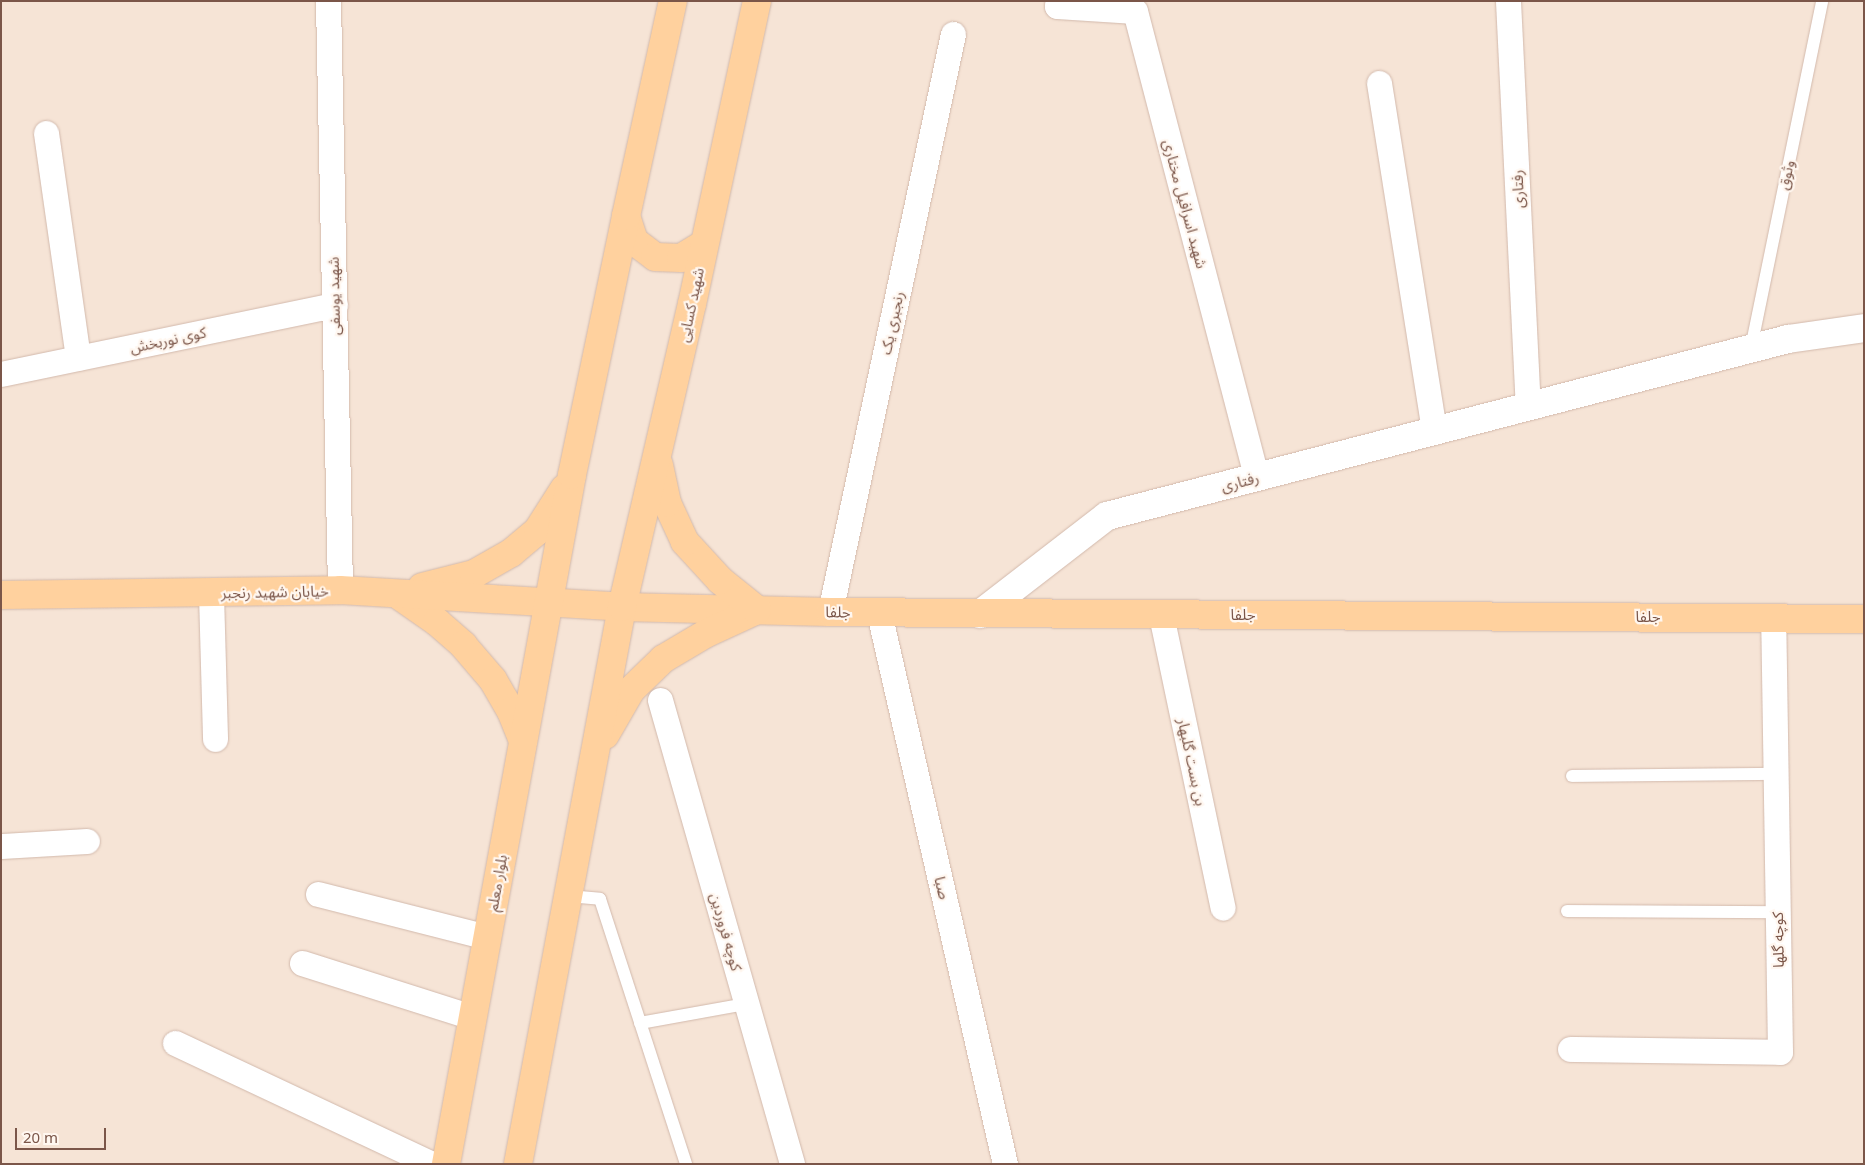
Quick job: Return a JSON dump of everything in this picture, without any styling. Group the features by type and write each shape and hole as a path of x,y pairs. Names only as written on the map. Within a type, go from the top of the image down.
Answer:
{"main road":[{"path":"548,602 572,475 673,1"},
{"name":"شهید کسایی","path":"622,607 757,1"},
{"path":"626,216 634,241 655,256 681,258 703,244"},
{"path":"596,750 631,690 663,659 707,633 757,610 720,580 684,542 667,503 657,456"},
{"path":"397,594 474,574 511,553 538,530 572,475"},
{"name":"خیابان شهید رنجبر","path":"1,595 211,594 340,590 622,607"},
{"path":"397,594 437,622 463,645 493,680 523,741"},
{"name":"بلوار معلم","path":"446,1164 548,602"},
{"path":"518,1164 622,607"},
{"name":"جلفا","path":"622,607 980,614 1864,619"}],"street":[{"name":"شهید یوسفی","path":"328,1 340,590"},
{"name":"شهید اسرافیل مختاری","path":"1058,1 1058,6 1135,11 1256,478"},
{"name":"رفتاری","path":"1508,1 1528,406"},
{"name":"رنجبری یک","path":"830,612 953,34"},
{"path":"1379,83 1434,432"},
{"path":"46,133 78,358"},
{"name":"کوی نوربخش","path":"1,374 335,306"},
{"name":"رفتاری","path":"980,614 1107,516 1751,348 1788,339 1864,328"},
{"path":"211,594 215,739"},
{"name":"صبا","path":"879,612 1005,1164"},
{"name":"بن بست گلبهار","path":"1161,615 1223,908"},
{"name":"کوچه گلها","path":"1570,1049 1780,1052 1773,618"},
{"name":"کوچه فروردین","path":"660,700 792,1164"},
{"path":"1,846 87,841"},
{"path":"318,894 487,937"},
{"path":"302,962 472,1017"},
{"path":"175,1043 432,1164"}],"lane":[{"name":"وثوق","path":"1751,348 1822,1"},
{"path":"1572,776 1775,774"},
{"path":"568,896 600,899 686,1164"},
{"path":"1567,911 1778,912"},
{"path":"640,1023 746,1004"}],"shaded area":[{"path":"1,1 1864,1 1864,1164 1,1164"}]}
